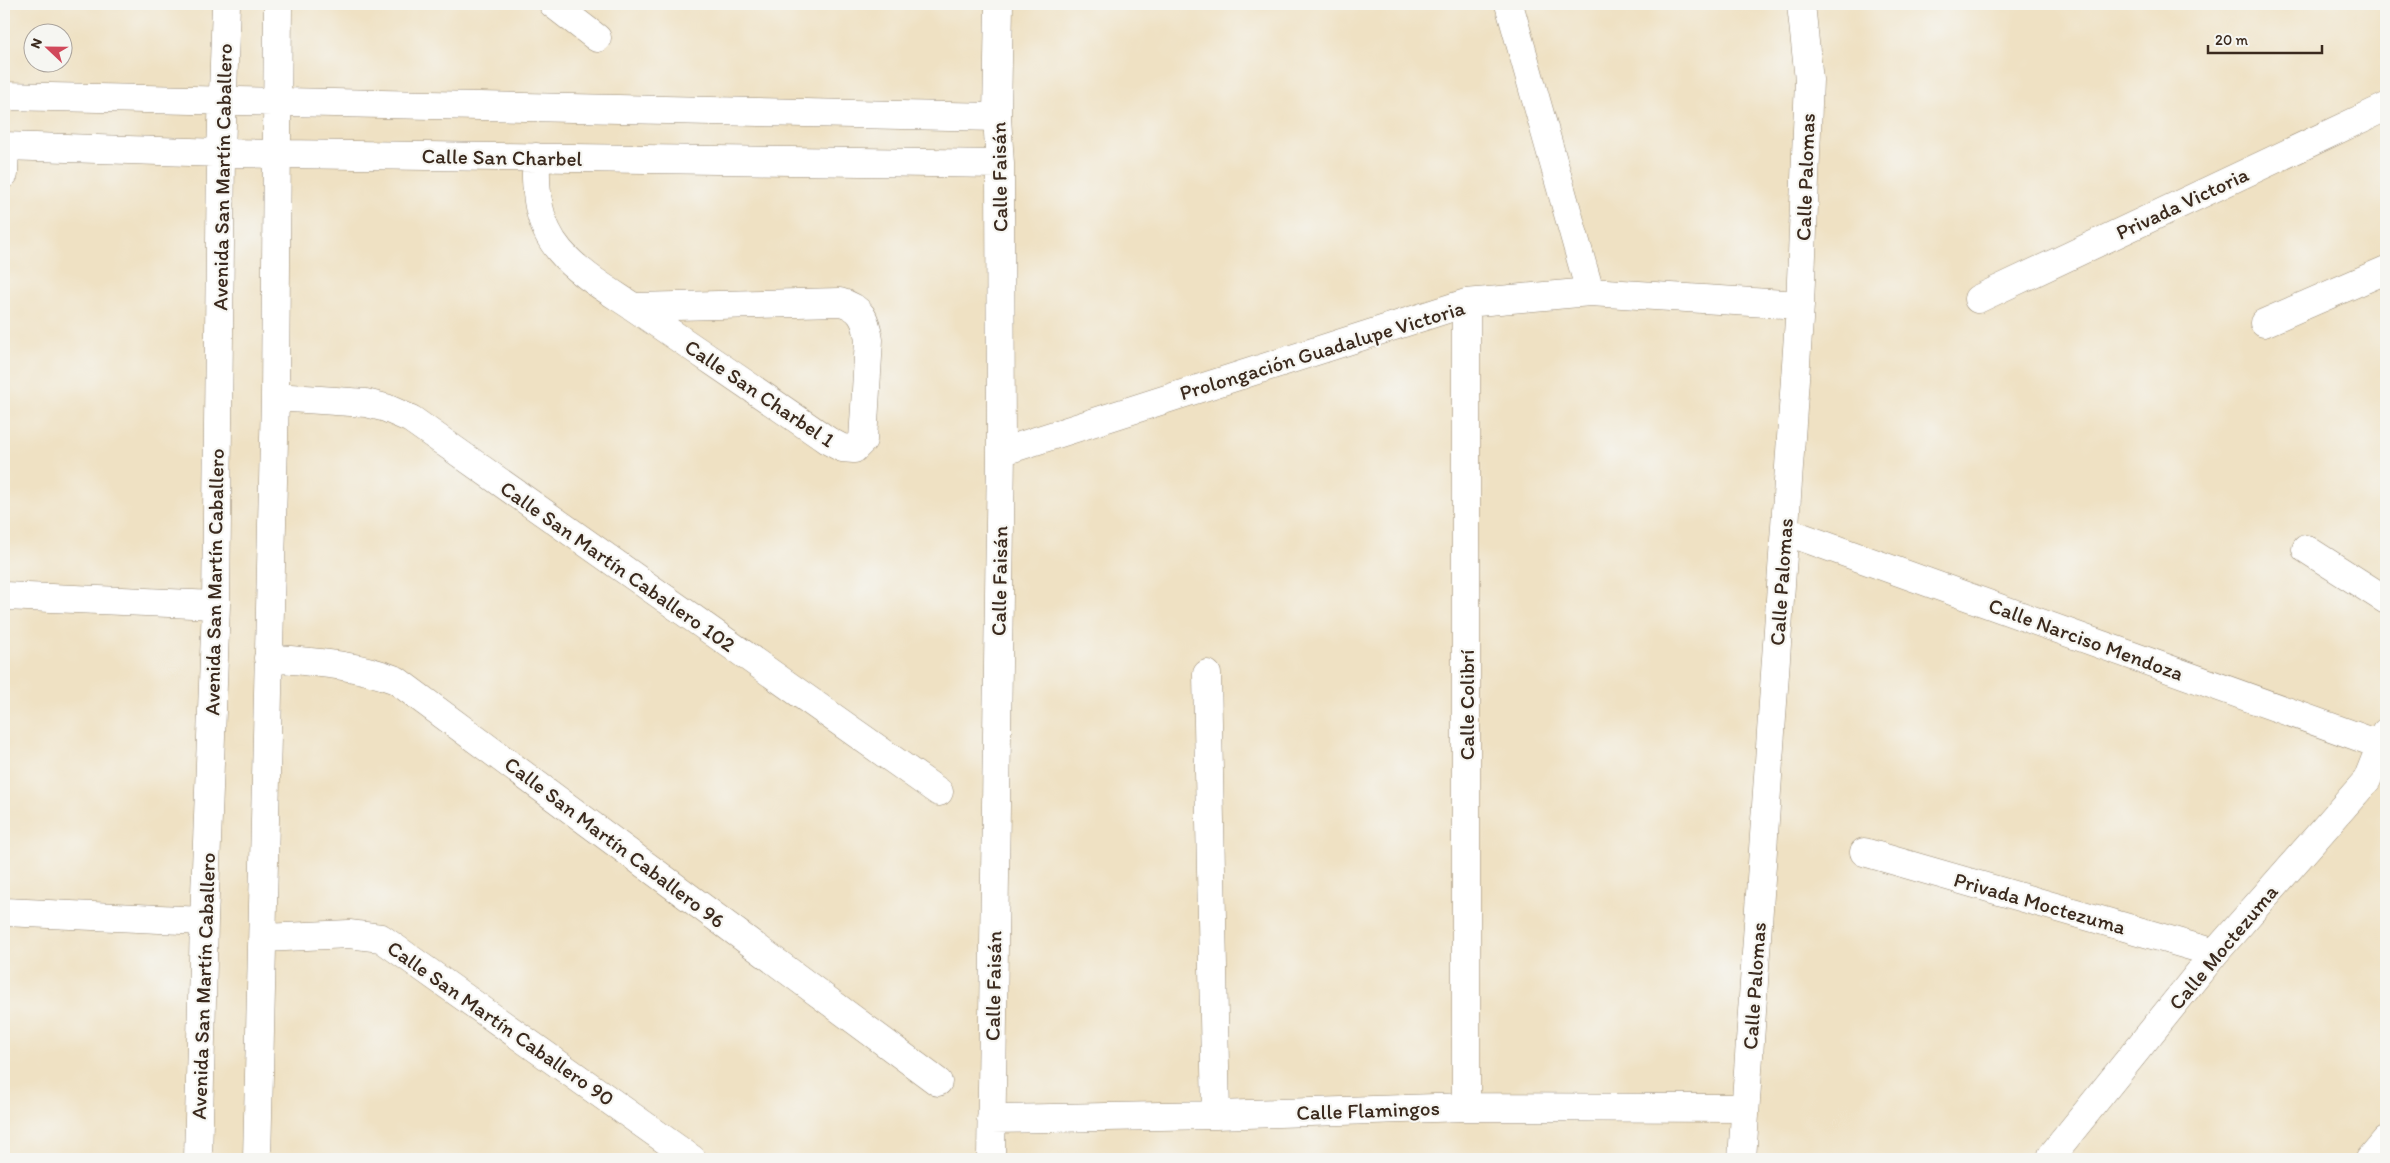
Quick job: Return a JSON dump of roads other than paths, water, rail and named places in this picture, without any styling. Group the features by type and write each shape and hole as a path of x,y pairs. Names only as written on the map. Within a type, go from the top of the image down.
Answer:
{"street":[{"name":"Avenida San Martín Caballero","path":"198,1159 204,922 216,605 221,153 226,4"},
{"path":"257,1159 264,938 268,658 275,397 278,4"},
{"path":"553,4 597,38"},
{"name":"Calle Faisán","path":"991,1159 1001,452 1000,164 997,117 999,4"},
{"path":"1509,4 1590,292"},
{"name":"Calle Palomas","path":"1742,1159 1800,305 1809,80 1801,4"},
{"path":"4,96 997,117"},
{"name":"Privada Victoria","path":"1978,299 2386,107"},
{"path":"4,146 4,174"},
{"name":"Calle San Charbel","path":"4,146 221,153 1000,164"},
{"name":"Calle San Charbel 1","path":"536,158 535,190 543,223 560,251 584,272 827,440 842,448 854,449 863,440 869,340 866,323 860,311 851,305 830,302 635,307"},
{"path":"2264,323 2386,270"},
{"name":"Prolongación Guadalupe Victoria","path":"1001,452 1466,303 1590,292 1800,305"},
{"name":"Calle Colibrí","path":"1466,303 1466,1107"},
{"name":"Calle San Martín Caballero 102","path":"275,397 366,403 386,408 411,419 939,792"},
{"name":"Calle Narciso Mendoza","path":"1785,531 2385,742"},
{"path":"2306,550 2386,600"},
{"path":"4,596 216,605"},
{"name":"Calle San Martín Caballero 96","path":"268,658 353,667 375,672 396,680 938,1082"},
{"path":"1207,674 1216,1115"},
{"name":"Calle Moctezuma","path":"2051,1159 2052,1155 2215,953 2367,780 2385,742"},
{"name":"Privada Moctezuma","path":"1864,852 2215,953"},
{"path":"4,912 204,922"},
{"name":"Calle San Martín Caballero 90","path":"264,938 349,934 381,938 692,1159"},
{"name":"Calle Flamingos","path":"991,1119 1216,1115 1466,1107 1745,1108"},
{"path":"2370,1159 2386,1140"}]}
